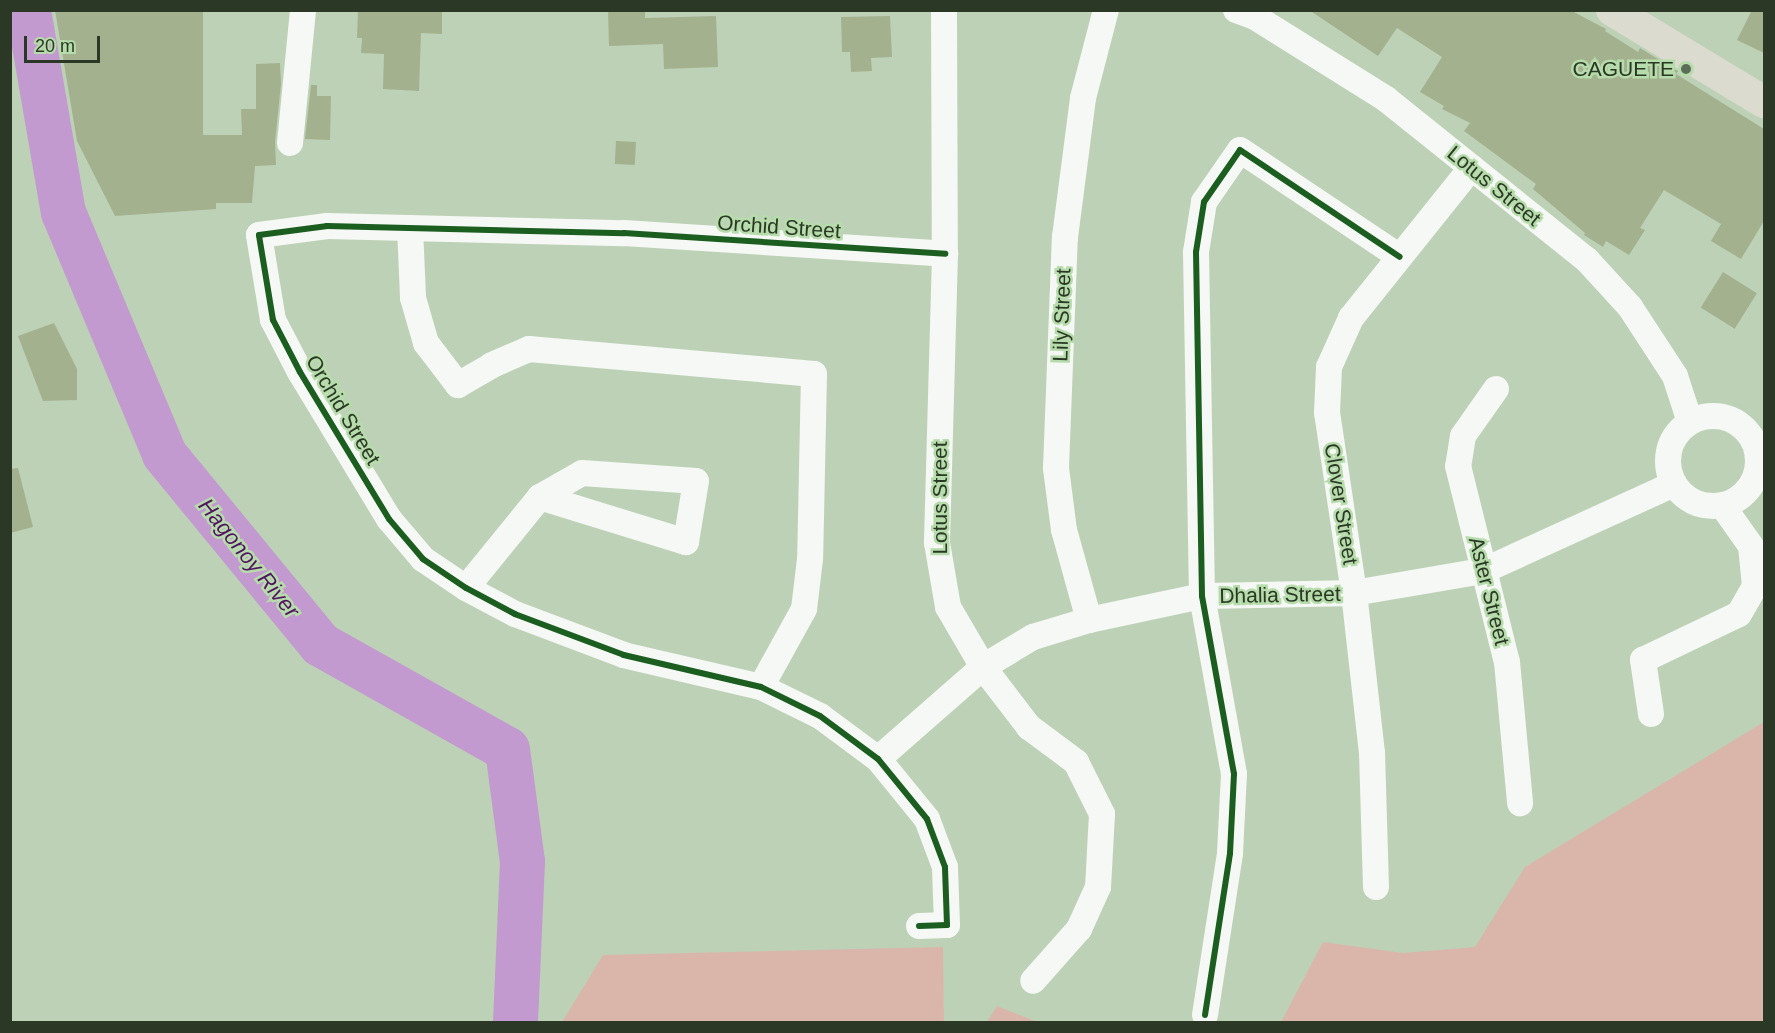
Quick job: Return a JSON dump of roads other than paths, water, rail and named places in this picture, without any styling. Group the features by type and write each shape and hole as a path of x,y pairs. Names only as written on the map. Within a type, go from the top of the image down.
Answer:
{"main road":[{"path":"1612,10 1764,102"}],"street":[{"path":"290,143 303,10"},
{"name":"Lotus Street","path":"944,10 945,254 937,543 948,607 983,667 1029,727 1076,762 1102,814 1098,887 1079,929 1033,981"},
{"name":"Lily Street","path":"1089,620 1064,530 1056,468 1065,237 1083,98 1106,10"},
{"name":"Lotus Street","path":"1236,10 1255,17 1386,99 1587,260 1630,307 1675,376 1690,422"},
{"path":"1205,1015 1230,853 1234,774 1202,596 1196,252 1204,202 1240,150 1400,257"},
{"name":"Clover Street","path":"1376,887 1372,753 1354,593 1327,413 1329,367 1351,318 1472,167"},
{"name":"Orchid Street","path":"920,926 947,925 945,867 927,819 878,759 820,716 761,687 624,655 515,614 466,588 423,559 388,519 300,372 273,320 259,235 327,226 624,233 945,254"},
{"path":"410,228 413,298 426,343 458,385 492,365 529,349 813,374 810,559 804,609 761,687"},
{"name":"Aster Street","path":"1496,389 1464,436 1458,466 1507,662 1520,803"},
{"path":"1705,417 1720,417 1756,425 1755,445 1758,460 1756,476 1737,500 1722,505 1694,502 1683,495 1674,484 1668,464 1671,443 1679,431 1690,422 1705,417"},
{"path":"466,588 540,497 582,473 696,481 686,542 540,497"},
{"name":"Dhalia Street","path":"878,759 983,667 1033,637 1089,620 1202,596 1354,593 1483,571 1674,484"},
{"path":"1651,714 1643,660 1739,614 1755,586 1751,546 1722,505"}],"waterway":[{"name":"Hagonoy River","path":"28,10 63,212 164,454 320,644 507,749 522,861 515,1022"}],"place":[{"name":"CAGUETE","path":"1686,69"}]}
